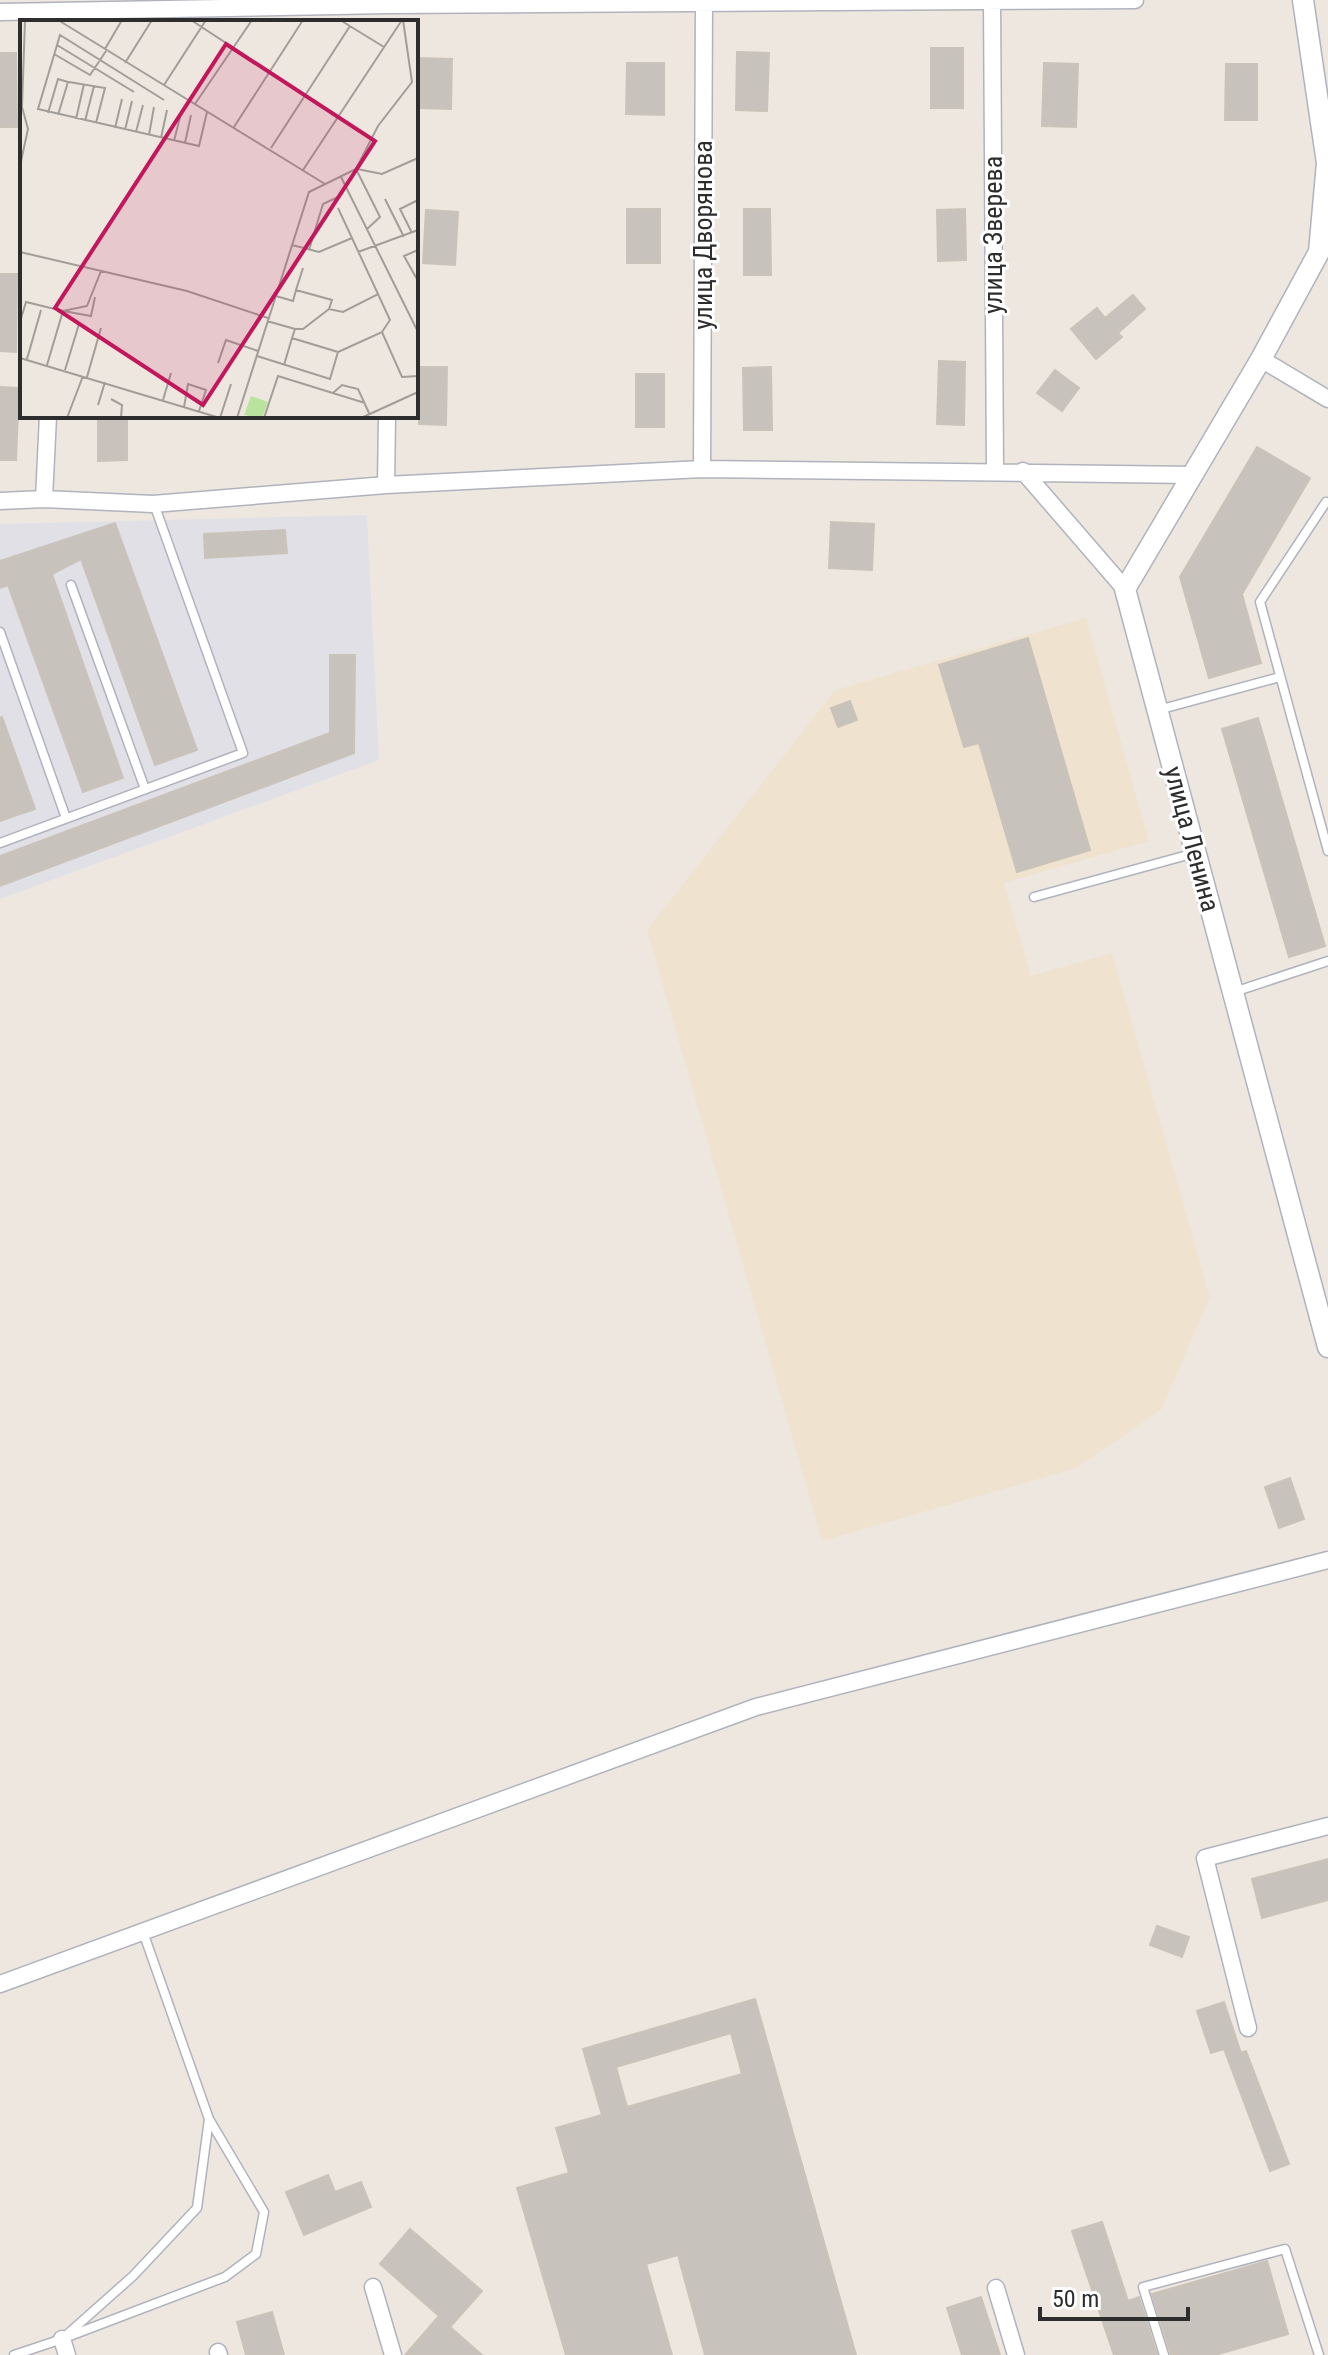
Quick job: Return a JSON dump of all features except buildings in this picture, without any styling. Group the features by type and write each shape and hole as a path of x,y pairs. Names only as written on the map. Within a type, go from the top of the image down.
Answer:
{"street":[{"path":"0,12 389,9 704,1 1135,0"},
{"path":"1023,471 1125,589 1325,253 1327,163 1303,0"},
{"name":"улица Дворянова","path":"702,469 704,1"},
{"name":"улица Зверева","path":"992,1 995,471"},
{"path":"1261,359 1328,399"},
{"path":"44,499 48,418"},
{"path":"386,485 387,418"},
{"path":"0,501 44,499 153,504 386,485 702,469 1194,475"},
{"name":"улица Ленина","path":"1125,589 1328,1347"},
{"path":"0,1984 756,1707 1328,1560"},
{"path":"1248,2028 1205,1858 1328,1826"},
{"path":"373,2287 393,2355"},
{"path":"996,2288 1016,2355"}],"lane":[{"path":"1326,502 1260,602 1328,851"},
{"path":"0,843 243,753 153,504"},
{"path":"71,585 145,789"},
{"path":"0,632 66,818"},
{"path":"1158,710 1280,677"},
{"path":"1034,897 1196,853"},
{"path":"1233,992 1328,961"},
{"path":"14,2355 65,2347 225,2277 256,2254 264,2212 209,2119 143,1932"},
{"path":"65,2347 197,2208 209,2119"},
{"path":"1164,2355 1143,2287 1285,2249 1319,2355"}],"shaded area":[{"path":"367,515 379,760 0,899 0,524"},
{"path":"1086,618 1149,841 1004,883 1031,976 1112,953 1210,1297 1162,1409 1077,1468 822,1541 647,930 835,690"}]}
